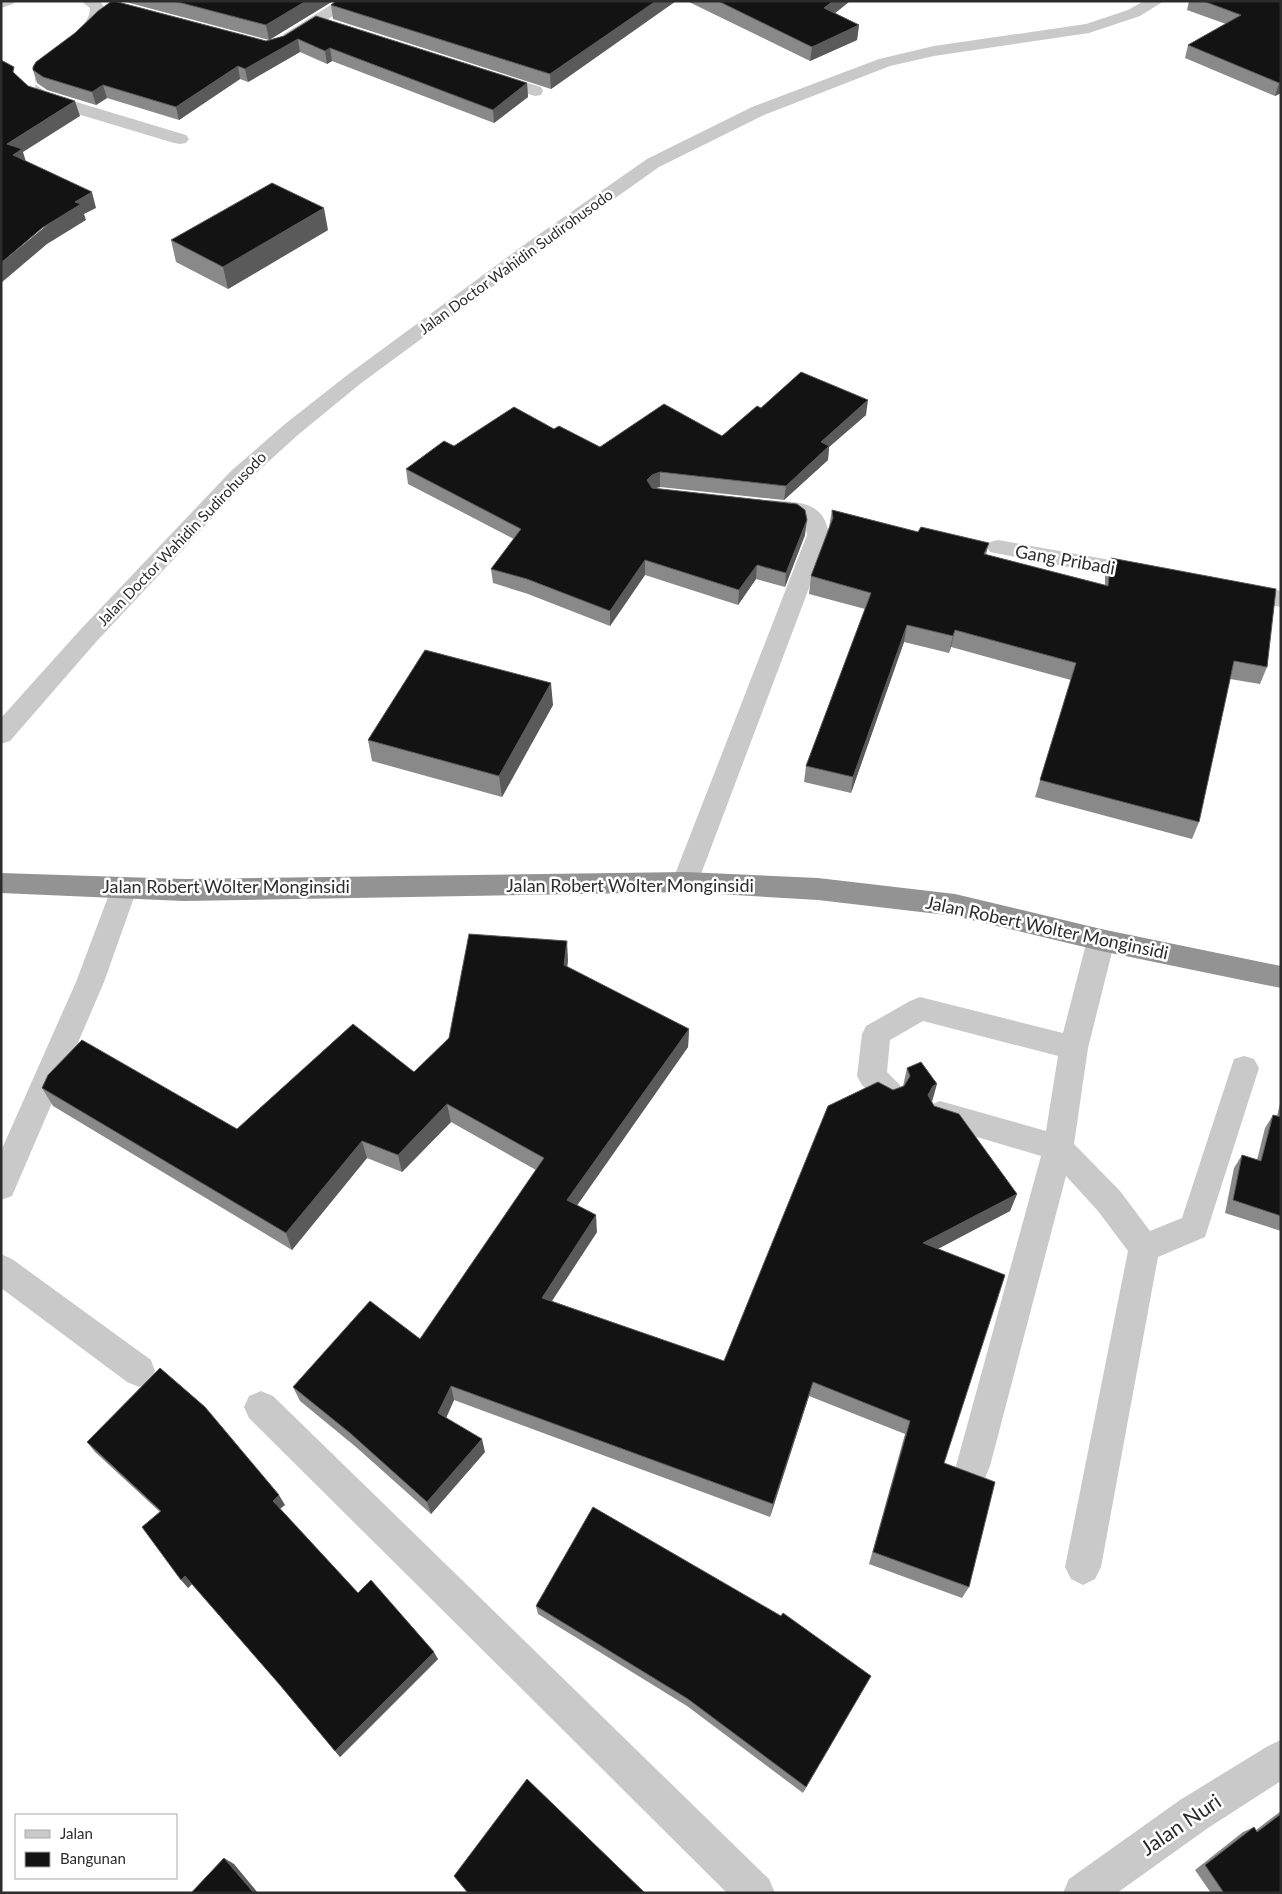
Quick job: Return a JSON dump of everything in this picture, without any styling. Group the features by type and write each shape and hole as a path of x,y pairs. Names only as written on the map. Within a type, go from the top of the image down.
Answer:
{"highway":[{"name":"Jalan Robert Wolter Monginsidi","path":"1,883 184,890 685,882 818,889 955,905 1101,940 1281,977"}],"street":[{"path":"1,3 7,1"},
{"path":"89,1 96,5 98,9 90,25 32,71 27,79 27,86 32,91 48,99 180,139"},
{"path":"94,1 110,6"},
{"path":"279,44 348,1"},
{"name":"Jalan Doctor Wahidin Sudirohusodo","path":"1,735 88,636 239,476 292,428 353,380 535,246 653,163 758,110 885,62 934,51 1089,28 1134,13 1156,1"},
{"path":"317,21 336,27"},
{"path":"478,72 535,91"},
{"path":"685,882 818,535 816,521 802,510 745,505"},
{"name":"Gang Pribadi","path":"998,548 1164,578"},
{"path":"1222,589 1281,600"},
{"path":"1,1186 90,982 124,889"},
{"path":"973,1466 1058,1148 1074,1048 1101,940"},
{"path":"889,1093 872,1076 876,1034 920,1009 1074,1048"},
{"path":"1144,1248 1194,1227 1244,1068"},
{"path":"940,1114 1058,1148 1109,1201 1144,1248 1083,1567"},
{"path":"1,1269 139,1371"},
{"path":"261,1407 755,1893"},
{"name":"Jalan Nuri","path":"1082,1893 1194,1814 1281,1759"}],"building":[{"path":"112,1 266,41 284,36 316,16 527,83 493,110 330,48 325,51 298,39 245,69 238,66 176,107 103,85 92,92 43,77 33,70 36,62 75,33 98,11"},
{"path":"174,1 306,1 266,25"},
{"path":"336,1 656,1 550,74 331,5"},
{"path":"718,1 833,1 824,8 859,25 812,47"},
{"path":"1203,1 1281,1 1281,82 1279,83 1188,45 1241,15"},
{"path":"1,60 14,67 13,72 28,86 75,101 7,144 22,149 13,155 92,192 75,202 81,204 42,228 1,263"},
{"path":"272,183 324,208 223,267 171,240"},
{"path":"801,372 868,400 821,442 829,446 786,486 660,472 652,475 647,480 652,488 797,504 805,510 807,520 786,573 757,565 739,590 645,560 610,611 527,579 491,569 521,529 406,469 444,441 454,446 514,407 554,429 559,426 600,447 664,404 722,436 757,406 761,408"},
{"path":"832,510 918,532 921,527 989,543 984,554 1108,586 1111,558 1276,589 1267,667 1234,661 1199,822 1040,780 1076,663 955,630 953,636 907,625 853,777 806,766 871,593 811,576 833,518"},
{"path":"425,650 551,683 499,776 368,740"},
{"path":"469,934 567,941 564,965 689,1029 567,1200 596,1215 542,1298 724,1361 828,1106 878,1082 893,1090 904,1086 910,1076 907,1068 921,1062 937,1084 933,1086 928,1095 934,1106 959,1114 1017,1194 923,1243 1005,1275 944,1463 995,1482 969,1587 873,1552 910,1421 813,1382 773,1504 451,1386 438,1413 482,1439 427,1502 350,1433 293,1387 370,1301 420,1339 544,1158 447,1104 398,1155 362,1141 286,1233 42,1088 48,1075 82,1040 237,1129 353,1024 414,1072 449,1038"},
{"path":"1273,1115 1281,1117 1281,1216 1233,1200 1242,1155 1261,1161"},
{"path":"160,1368 205,1407 279,1495 273,1501 358,1593 371,1580 434,1652 335,1751 185,1576 181,1580 142,1527 161,1511 87,1442"},
{"path":"593,1507 781,1616 783,1613 871,1676 806,1787 688,1699 536,1606"},
{"path":"527,1779 645,1893 468,1893 454,1876"},
{"path":"1281,1814 1281,1893 1224,1893 1205,1865 1254,1827 1257,1832"},
{"path":"224,1858 254,1893 191,1893"}]}
